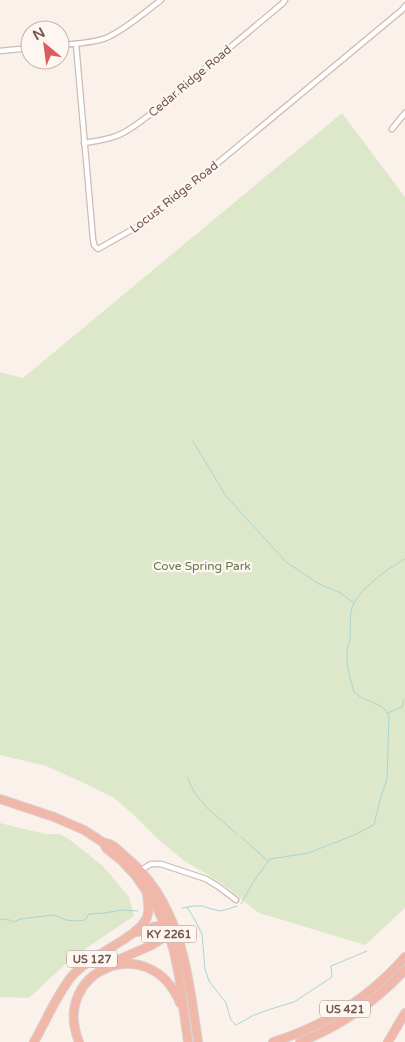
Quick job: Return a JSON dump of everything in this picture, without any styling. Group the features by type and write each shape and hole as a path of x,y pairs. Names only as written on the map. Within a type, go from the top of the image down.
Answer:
{"highway":[{"path":"0,799 62,820 84,830 104,843 109,843 157,892 185,959 198,1042"},
{"path":"138,873 144,886"},
{"name":"KY 2261","path":"144,886 156,904 165,925"},
{"name":"US 127","path":"34,1042 62,990 73,974 94,957 140,927 147,918 148,903 144,886"},
{"path":"128,936 146,928 165,925 173,929"},
{"path":"79,1042 74,1027 74,1012 78,997 88,980 104,966 152,945 173,929"},
{"name":"KY 2261","path":"173,929 176,963 188,1042"},
{"name":"US 421","path":"273,1042 304,1031 348,1008 376,987 405,957"},
{"path":"88,980 103,969 118,964 134,964 149,968 162,976 172,987 184,1015"},
{"name":"US 421","path":"300,1042 327,1030 355,1014 381,994 405,970"},
{"path":"388,1042 405,1012"}],"street":[{"path":"70,44 106,38 132,23 161,0"},
{"name":"Cedar Ridge Road","path":"84,143 118,136 130,129 284,3 285,0"},
{"name":"Locust Ridge Road","path":"76,44 93,239 94,245 98,249 142,224 405,6"},
{"path":"0,51 20,49"},
{"path":"392,129 405,113"},
{"path":"138,873 150,864 166,865 206,879 219,886 236,900"}],"green space":[{"name":"Cove Spring Park","path":"342,113 405,197 405,908 365,945 259,913 221,883 183,860 114,798 46,766 0,755 0,372 23,378"},
{"path":"0,823 45,834 60,834 70,840 103,866 129,897 134,916 73,957 29,998 0,997"}],"waterway":[{"path":"193,441 226,496 286,562 319,584 339,592 354,603"},
{"path":"241,904 254,881 270,859 308,853 352,836 374,825 387,779 389,716 382,707 358,696 354,692 349,673 347,650 350,639 352,608 355,601 367,587 405,559"},
{"path":"388,713 402,707 404,700"},
{"path":"187,777 194,792 207,808 236,833"},
{"path":"241,837 268,861"},
{"path":"182,908 203,906 221,911 237,906"},
{"path":"187,907 202,934 205,969 209,981 226,1003 231,1020 236,1025 254,1015 294,1002 332,977 331,966 367,951"},
{"path":"0,920 7,919 13,922 20,919 54,915 66,920 78,921 85,920 89,914 121,910 138,911"}]}
